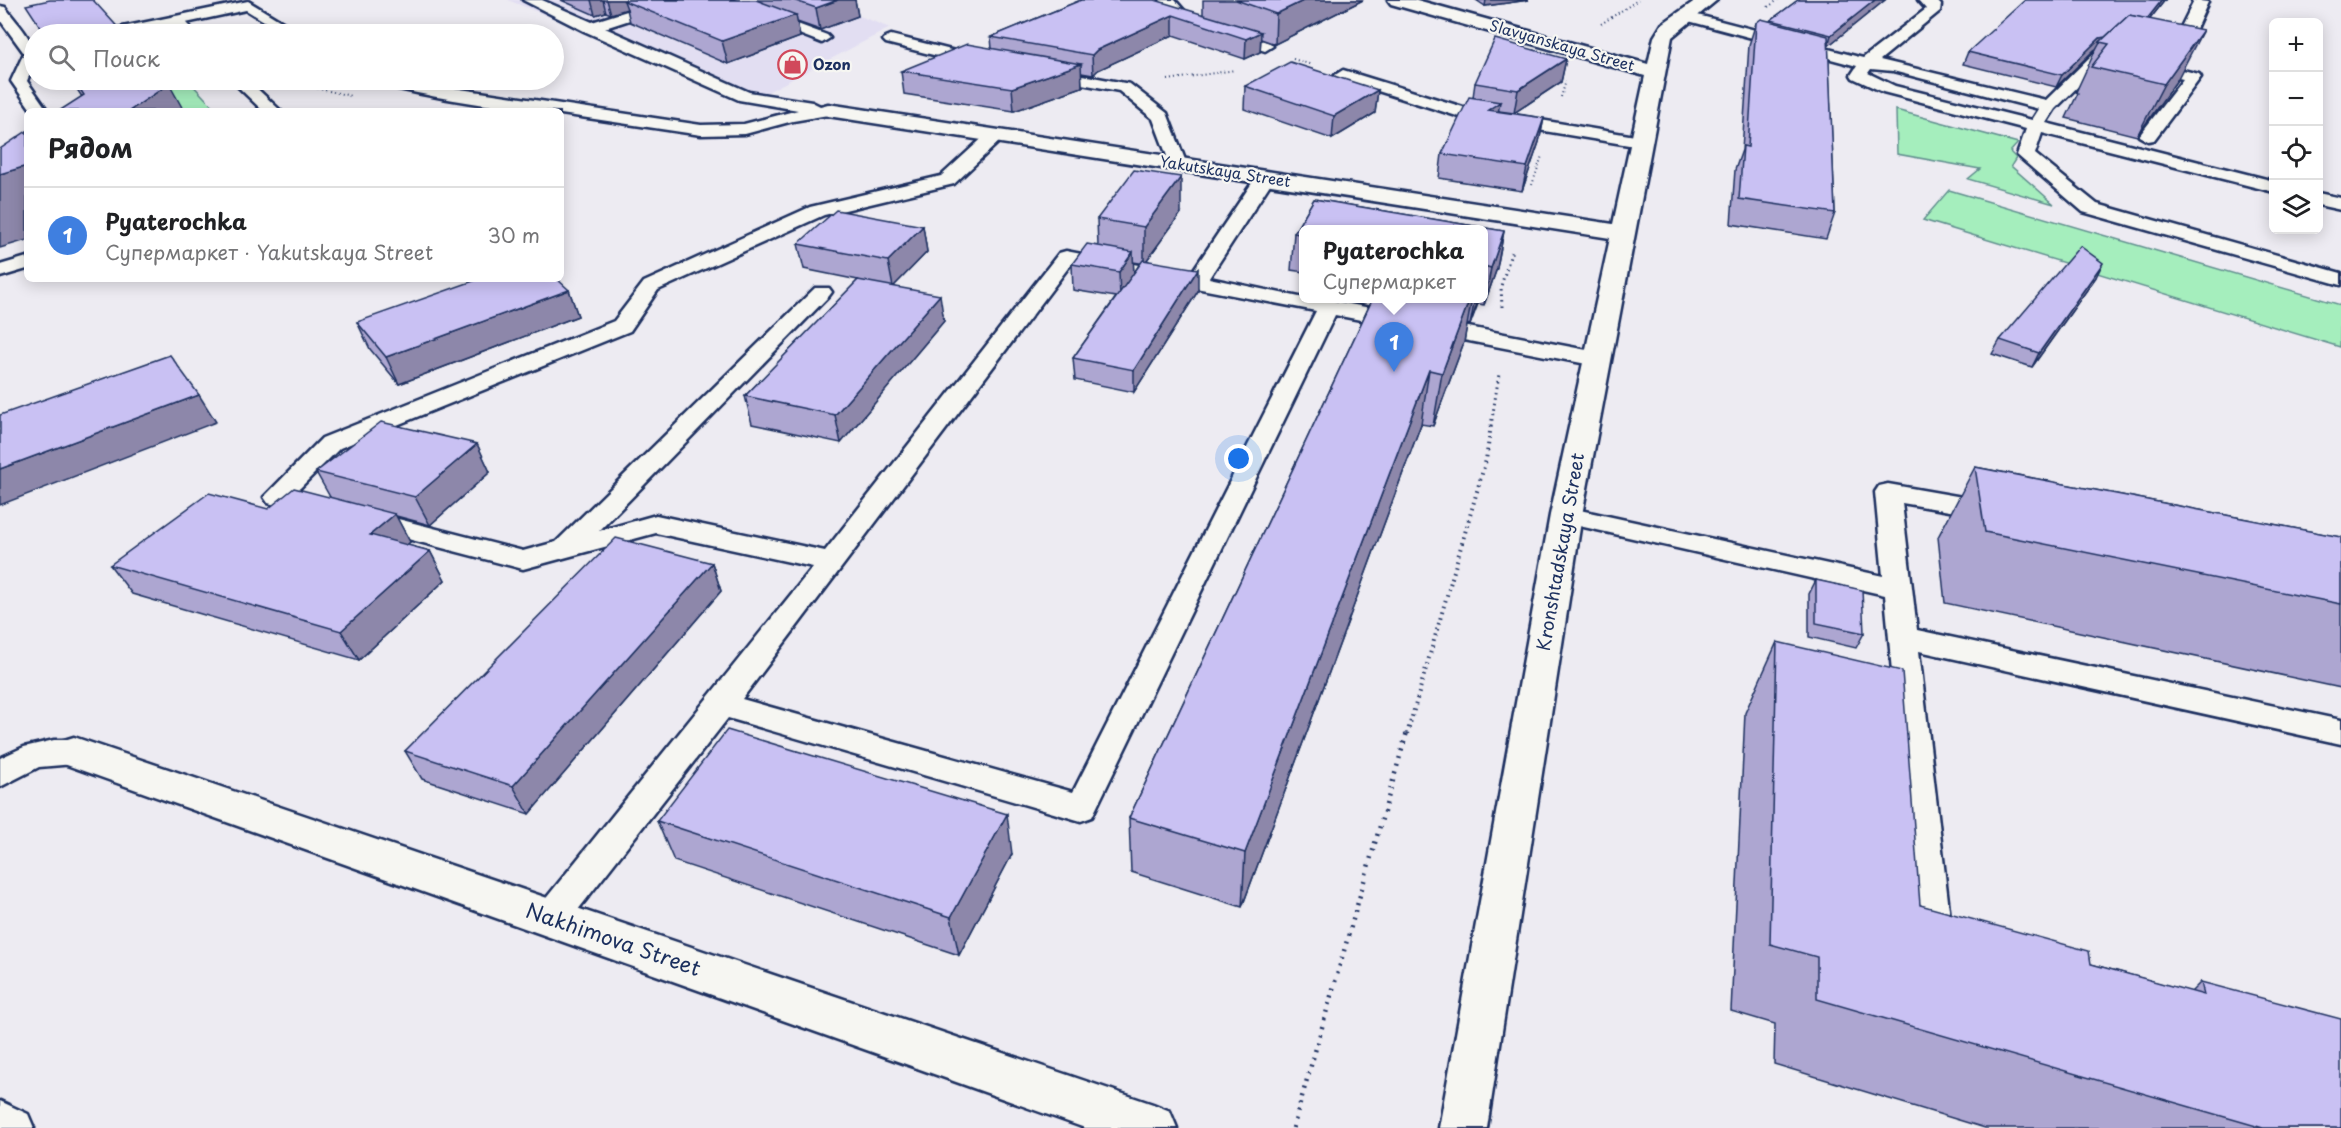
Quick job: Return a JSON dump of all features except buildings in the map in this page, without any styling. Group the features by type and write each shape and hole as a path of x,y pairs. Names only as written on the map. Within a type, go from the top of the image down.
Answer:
{"street":[{"name":"Slavyanskaya Street","path":"1411,2 1657,73"},
{"name":"Kronshtadskaya Street","path":"1463,1128 1566,515 1663,36 1669,28 1697,8"},
{"name":"Yakutskaya Street","path":"828,110 1622,233"},
{"name":"Nakhimova Street","path":"74,752 1153,1128"}],"lane":[{"path":"530,0 745,96 828,110"},
{"path":"589,28 677,0"},
{"path":"718,0 822,38"},
{"path":"1167,0 1185,20 1265,46"},
{"path":"1925,0 1934,5 1933,11 1866,64 1858,75 1889,89 2269,186"},
{"path":"2187,32 2201,2 2199,0"},
{"path":"161,24 245,3 279,24"},
{"path":"3,6 24,38"},
{"path":"1697,8 1866,64 1893,66 2049,106"},
{"path":"175,21 178,24"},
{"path":"891,40 960,58 995,64"},
{"path":"2148,136 2193,77 2101,55 2049,106 2036,126 2026,155 2090,208 2341,279"},
{"path":"1030,70 1124,87 1161,117 1178,165"},
{"path":"24,71 19,81 24,88"},
{"path":"1343,75 1460,112 1641,142"},
{"path":"25,90 38,108"},
{"path":"250,90 270,108"},
{"path":"431,90 553,108"},
{"path":"564,110 701,130 745,129 791,116 828,110"},
{"path":"829,561 656,524 523,560 276,497 331,443 622,326 651,286 817,211 947,180 995,136"},
{"path":"1197,280 1265,178"},
{"path":"2323,200 2341,204"},
{"path":"550,918 721,705 829,561 1066,257 1299,300"},
{"path":"0,271 24,264"},
{"path":"566,548 822,292"},
{"path":"1314,303 1597,359"},
{"path":"721,705 1081,808 1329,306"},
{"path":"1960,961 1936,954 1888,492 2016,514"},
{"path":"1566,515 1899,589"},
{"path":"1903,637 2341,732"},
{"path":"0,774 34,754 54,750 74,752"},
{"path":"0,1121 14,1128"}],"path":[{"path":"1265,46 1298,61 1343,75"},
{"path":"1287,63 1298,61"},
{"path":"1124,87 1240,70"},
{"path":"1293,1128 1486,460 1504,341 1501,286 1513,248"}],"shaded area":[{"path":"508,0 819,0 890,28 752,100"}],"green space":[{"path":"164,90 197,90 214,108 180,108"},
{"path":"1896,110 2018,143 2010,152 2016,158 2011,166 2054,204 1968,179 1980,169 1897,154"},
{"path":"1949,190 2341,305 2340,347 1923,220"}],"place":[{"name":"Ozon","path":"792,65"},
{"name":"Pyaterochka","path":"1394,372"}]}
